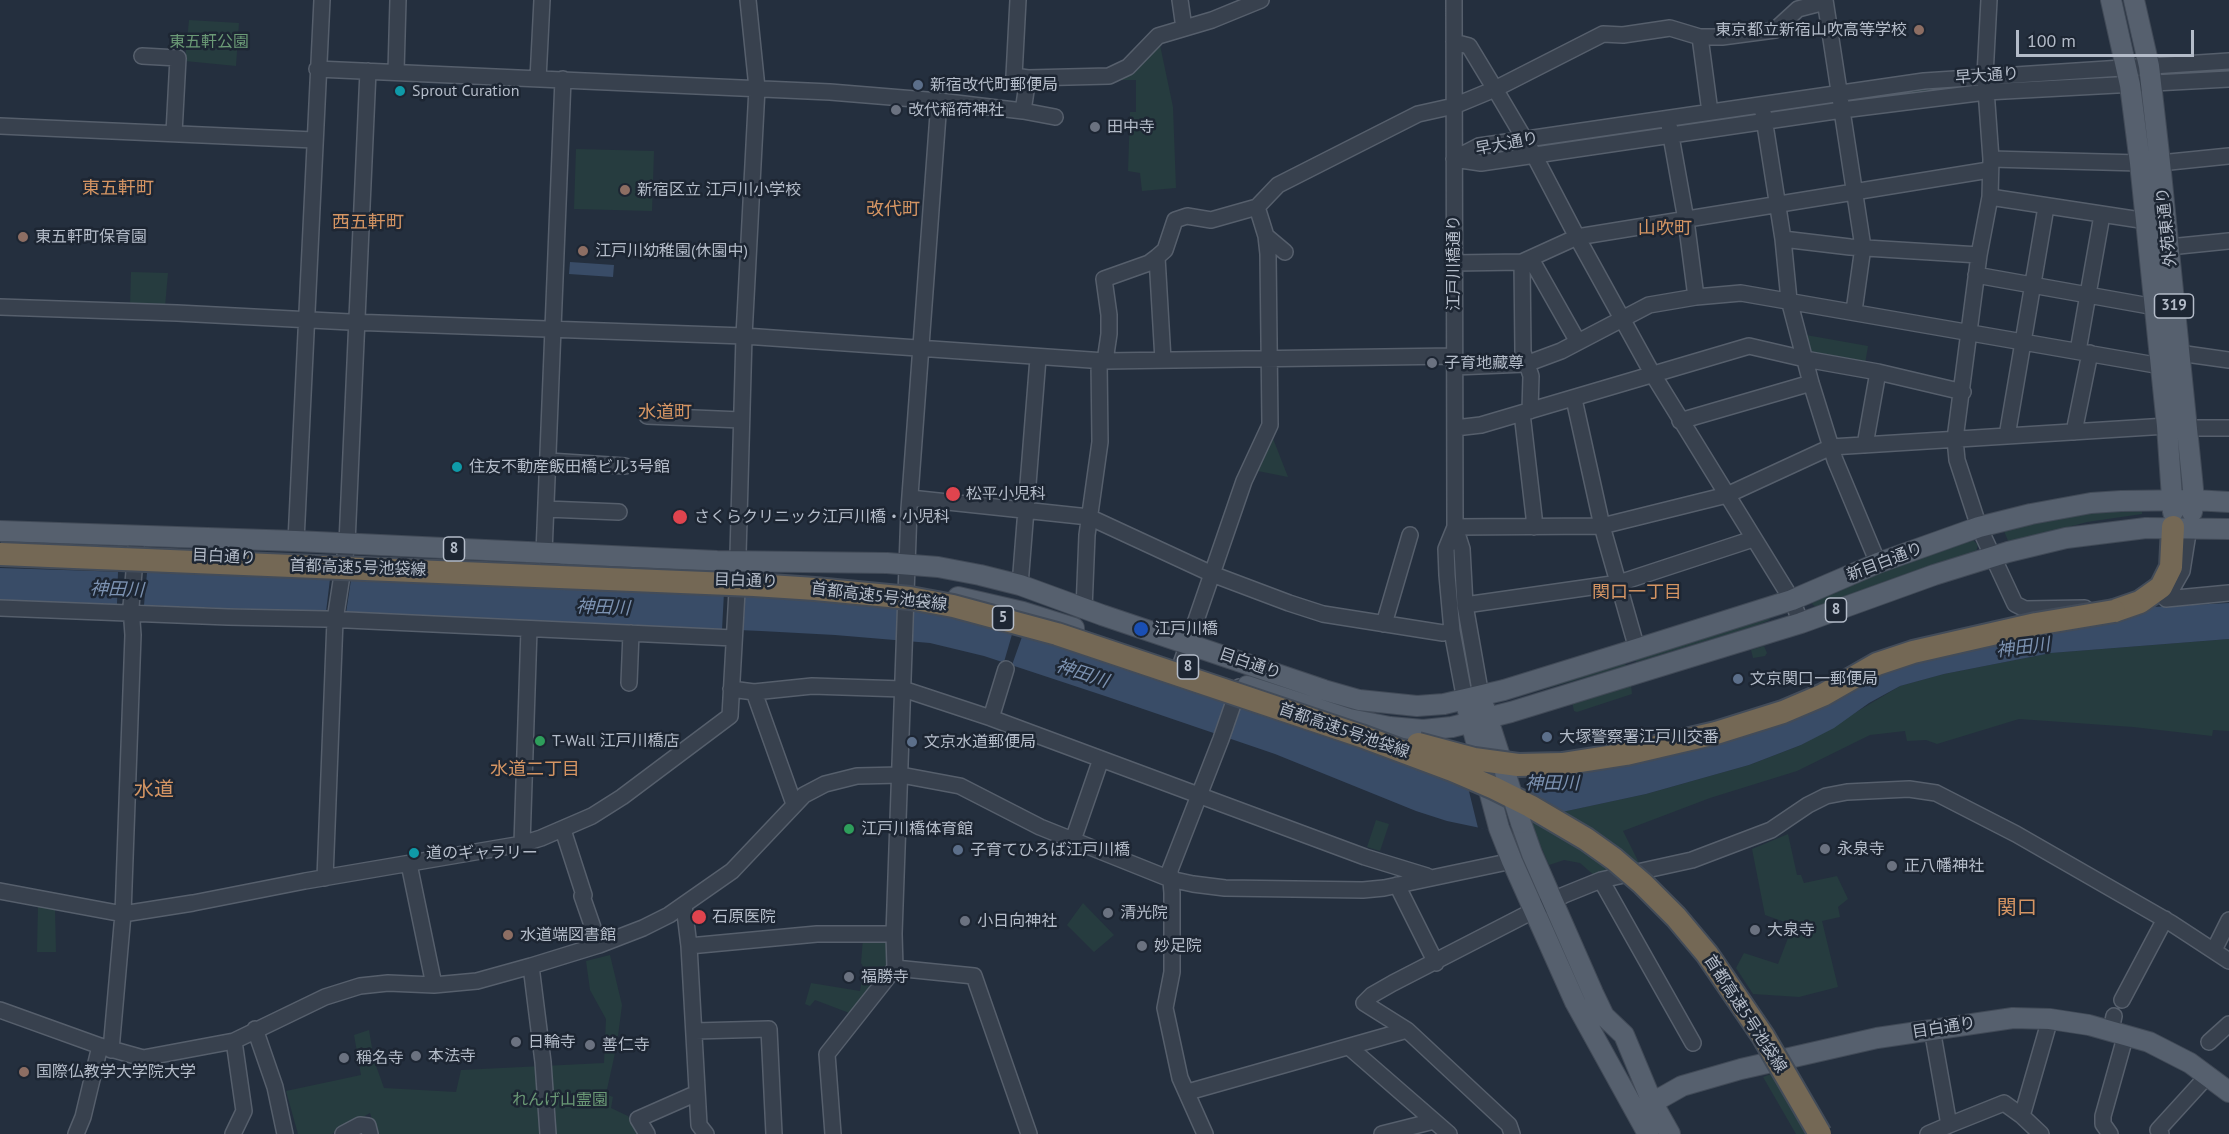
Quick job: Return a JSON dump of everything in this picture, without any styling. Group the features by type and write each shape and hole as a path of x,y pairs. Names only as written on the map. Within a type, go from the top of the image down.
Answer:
{"highway":[{"path":"1360,735 1405,742 1474,759 1518,765 1562,764 1626,754 1716,733 1783,712 1823,695 1877,663 1913,652 2036,624 2114,611 2140,602 2161,587 2171,567 2174,527"},
{"name":"首都高速5号池袋線","path":"0,554 754,585 910,598 953,606 1057,634 1360,735 1484,783 1530,806 1586,839 1635,878 1676,917 1719,971 1763,1036 1821,1134"},
{"name":"首都高速5号池袋線","path":"0,569 803,602 950,620 1057,650 1355,750 1486,801 1553,834 1604,870 1632,895 1665,927 1696,964 1748,1042 1803,1134"}],"main road":[{"name":"外苑東通り","path":"2111,0 2128,76 2140,163 2167,426 2174,527"},
{"name":"外苑東通り","path":"2134,0 2150,75 2194,500 2174,527"},
{"name":"新目白通り","path":"1473,698 1792,600 1878,563 1979,527 2031,514 2091,503 2173,499 2229,502"},
{"name":"新目白通り","path":"1479,721 1801,623 1994,556 2066,538 2174,527 2229,529"},
{"name":"目白通り","path":"0,531 136,553 296,541 344,562 544,553 738,561 908,564 980,575 1020,585 1324,690 1359,699 1417,706 1444,704 1473,698"},
{"name":"目白通り","path":"0,548 561,573 907,597 964,598 1023,612 1181,664 1237,692 1349,719 1390,727 1423,729 1479,721"},
{"path":"1473,698 1479,721 1484,772 1498,828 1512,861 1544,905 1604,1016 1624,1035 1644,1107 1648,1134"},
{"path":"1479,721 1504,772 1575,1002 1644,1107 1670,1134"},
{"name":"目白通り","path":"1644,1107 1682,1086 1712,1076 1829,1048 1932,1029 2013,1018 2050,1019 2117,1027 2149,1042 2201,1058 2229,1092"}],"street":[{"path":"296,541 322,0"},
{"path":"396,72 398,0"},
{"path":"538,79 542,0"},
{"path":"0,891 123,914 522,844 563,830 592,816 622,797 730,716 738,561 744,336 757,88 747,0"},
{"path":"1018,0 1014,76 1028,78 1109,76 1128,67 1158,36 1212,20 1261,0"},
{"path":"1180,0 1184,28"},
{"name":"江戸川橋通り","path":"1454,0 1455,526 1462,549 1473,698"},
{"path":"1989,0 1985,84 1990,197 1976,275 1963,392 1955,439 1957,460 1979,527 2015,604 2025,609 2095,608 2126,600 2149,583 2160,565 2163,543 2174,527"},
{"path":"1084,609 1089,517 1100,442 1102,361 1110,334 1104,279 1149,263 1157,257 1165,250 1175,220 1187,216 1211,220 1257,207 1278,185 1418,114 1454,106 1496,88 1603,34 1623,35 1670,28 1700,37 1722,37 1775,30 1798,9 1825,1 1863,247 1854,311"},
{"path":"1700,37 1710,112"},
{"path":"1454,42 1469,46 1496,88 1652,373 1792,600 1801,623"},
{"path":"142,56 178,58 174,133"},
{"name":"早大通り","path":"2150,75 2229,61"},
{"path":"317,69 757,88 939,101 1055,117"},
{"path":"325,878 335,617 344,562 368,71"},
{"name":"早大通り","path":"1454,159 1479,146 1924,81 1985,84 2150,75 2229,79"},
{"path":"1023,111 1028,78"},
{"path":"561,573 549,564 544,553 563,80"},
{"name":"早大通り","path":"1454,159 1481,163 1842,110 1985,84"},
{"path":"833,1134 827,1054 895,968 894,934 910,498 939,101"},
{"path":"1762,105 1783,240 1789,300 1831,447 1878,563"},
{"path":"1668,118 1686,220 1696,297"},
{"path":"0,126 314,140"},
{"path":"2160,163 2229,156"},
{"path":"1454,263 1527,261 1576,237 1854,192 1990,165 2140,163"},
{"path":"1990,197 2146,221"},
{"path":"1181,664 1244,481 1270,426 1266,236 1257,207"},
{"path":"2007,436 2046,207"},
{"path":"2074,432 2084,352 2088,295 2102,216"},
{"path":"1266,236 1285,252"},
{"path":"1783,240 1979,255"},
{"path":"2169,247 2229,241"},
{"path":"1157,257 1163,360"},
{"path":"1527,261 1578,342"},
{"path":"1527,261 1523,352 1531,376 1526,412 1534,527"},
{"path":"1976,275 2155,306"},
{"path":"0,307 177,313 357,323 744,336 1102,361 1454,361 1526,364 1578,342 1649,305 1696,297 1741,293 2161,366"},
{"path":"1455,428 1473,427 1574,399 1652,373 1749,346 1963,392"},
{"path":"2179,353 2229,360"},
{"path":"1020,585 1038,358"},
{"path":"1865,444 1878,372"},
{"path":"1680,421 1811,382"},
{"path":"1574,399 1602,526 1637,649"},
{"path":"647,416 741,420"},
{"path":"1455,526 1602,526 1727,495 1831,447 2167,426"},
{"path":"2188,428 2229,428"},
{"path":"549,461 625,466"},
{"path":"910,498 1089,517 1212,574 1323,614 1443,633 1452,631"},
{"path":"547,509 619,512"},
{"name":"江戸川橋通り","path":"1455,526 1446,549 1452,631 1473,698"},
{"path":"2174,527 2182,571 2166,599 2229,593"},
{"path":"1384,624 1410,535"},
{"path":"1465,604 1619,583 1753,539"},
{"path":"76,1134 105,1048 123,914 133,635 131,610 136,553"},
{"path":"0,608 335,617 529,629 735,635"},
{"path":"522,844 529,629"},
{"path":"629,683 631,633"},
{"path":"991,718 1006,669"},
{"path":"731,689 754,692 812,686 903,689 991,718 1386,864 1433,878"},
{"path":"754,692 794,804"},
{"path":"1205,1134 1180,1078 1165,1008 1172,972 1170,870 1237,692"},
{"path":"1073,840 1101,759"},
{"path":"0,1010 105,1048 143,1058 234,1041 325,997 360,986 388,983 434,985 477,981 599,945 643,928 684,905 732,871 794,804 814,789 839,780 882,774 901,775 960,786 1040,827 1170,879 1193,885 1225,888 1363,890 1512,861"},
{"path":"1512,1134 1509,1125 1407,1030 1364,1003 1372,995 1394,983 1544,905 1601,880 1682,862 1732,845 1770,830 1826,796 1847,792 1909,789 1936,793 2016,834 2164,919 2229,961"},
{"path":"563,830 599,945"},
{"path":"409,864 434,985"},
{"path":"1601,880 1693,1043"},
{"path":"1397,885 1436,963"},
{"path":"684,905 695,1031 699,1125 706,1134"},
{"path":"2122,1000 2164,919"},
{"path":"2214,950 2229,920"},
{"path":"689,946 817,934 894,934"},
{"path":"531,966 543,1062 548,1134"},
{"path":"895,968 974,976 1029,1134"},
{"path":"2022,1116 2050,1019"},
{"path":"2161,1134 2158,1130 2200,1084 2201,1058 2229,1024"},
{"path":"2110,1134 2103,1124 2103,1116 2117,1027"},
{"path":"255,1029 275,1087 285,1134"},
{"path":"695,1031 769,1029 774,1134"},
{"path":"1932,1029 1949,1125"},
{"path":"1188,1092 1407,1030"},
{"path":"233,1134 244,1111 234,1041"},
{"path":"1349,1047 1449,1134"},
{"path":"647,1134 638,1119 698,1094"},
{"path":"1928,1134 2004,1103 2041,1134"},
{"path":"1382,1134 1434,1121"},
{"path":"343,1134 360,1125 368,1126 370,1134"}],"green space":[{"name":"東五軒公園","path":"189,20 239,23 236,66 185,61"},
{"path":"1160,45 1173,107 1176,188 1142,191 1140,173 1128,171 1130,112 1136,112 1136,80 1121,80 1119,76 1150,49"},
{"path":"1978,83 1974,87 1906,94 1904,91 1906,89"},
{"path":"1754,112 1756,116 1677,128 1676,124"},
{"path":"1661,127 1661,129 1543,148 1541,146 1542,144"},
{"path":"576,149 654,151 652,211 574,209"},
{"path":"131,272 168,273 165,307 130,306"},
{"path":"1806,335 1868,346 1865,364 1815,355 1806,344"},
{"path":"1272,436 1288,477 1253,470"},
{"path":"2142,508 2142,514 2087,522 2009,543 2003,529 2098,511"},
{"path":"1972,539 1978,545 1976,552 1969,555 1832,604 1816,607 1812,604 1815,599 1918,557"},
{"path":"1768,616 1770,620 1755,626 1636,662 1635,658"},
{"path":"2229,639 2229,731 2213,730 2212,736 2133,727 2019,719 1937,744 1926,740 1907,741 1905,731 1870,735 1797,771 1710,798 1623,831 1640,865 1596,877 1580,863 1564,860 1549,865 1529,819 1646,794 1749,765 1801,745 1900,686 1944,674 2051,653"},
{"path":"1764,646 1767,653 1765,656 1753,658 1751,650"},
{"path":"1625,662 1626,666 1502,701 1502,699"},
{"path":"1631,685 1632,694 1577,712 1574,711 1572,702"},
{"path":"1376,820 1389,824 1380,851 1367,847"},
{"path":"1788,834 1797,875 1801,875 1804,883 1837,876 1848,899 1838,907 1840,917 1822,921 1838,987 1799,997 1753,994 1736,968 1744,953 1778,964 1793,925 1765,915 1752,849"},
{"path":"1083,903 1114,935 1094,952 1067,925"},
{"path":"38,904 55,908 56,952 37,952"},
{"path":"890,937 888,969 852,1014 815,1000 810,1006 805,1004 811,983 860,991 864,968 861,963 863,938"},
{"name":"れんげ山霊園","path":"610,955 622,1005 617,1044 606,1094 613,1097 611,1108 628,1116 638,1134 377,1134 370,1113 332,1134 298,1134 286,1091 361,1075 354,1035 369,1030 374,1060 384,1088 456,1092 461,1070 604,1063 606,1019 590,990 586,961"},
{"path":"1790,1067 1828,1134 1796,1134 1763,1077"}],"water":[{"path":"570,262 614,265 613,277 569,274"},
{"name":"神田川","path":"0,568 604,587 891,603 969,618 1424,764 1564,754 1694,734 2034,619 2153,607 2229,603 2229,639 2051,653 1944,674 1900,686 1869,703 1834,728 1801,745 1749,765 1646,794 1511,823 1490,830 1447,821 1416,811 1275,754 984,656 930,643 761,631 0,600"}],"pier":[{"path":"118,572 147,573 144,605 117,604"},
{"path":"330,579 351,580 346,613 326,612"},
{"path":"724,592 745,593 742,631 722,630"},
{"path":"1013,631 1023,634 1012,665 1004,662"},
{"path":"1525,767 1537,818 1490,830 1478,828 1464,771"}],"place":[{"name":"東京都立新宿山吹高等学校","path":"1919,30"},
{"name":"新宿改代町郵便局","path":"918,85"},
{"name":"Sprout Curation","path":"400,91"},
{"name":"改代稲荷神社","path":"896,110"},
{"name":"田中寺","path":"1095,127"},
{"name":"新宿区立 江戸川小学校","path":"625,190"},
{"name":"東五軒町保育園","path":"23,237"},
{"name":"江戸川幼稚園(休園中)","path":"583,251"},
{"name":"子育地藏尊","path":"1432,363"},
{"name":"住友不動産飯田橋ビル3号館","path":"457,467"},
{"name":"松平小児科","path":"953,494"},
{"name":"さくらクリニック江戸川橋・小児科","path":"680,517"},
{"name":"江戸川橋","path":"1141,629"},
{"name":"文京関口一郵便局","path":"1738,679"},
{"name":"大塚警察署江戸川交番","path":"1547,737"},
{"name":"T-Wall 江戸川橋店","path":"540,741"},
{"name":"文京水道郵便局","path":"912,742"},
{"name":"江戸川橋体育館","path":"849,829"},
{"name":"永泉寺","path":"1825,849"},
{"name":"子育てひろば江戸川橋","path":"958,850"},
{"name":"道のギャラリー","path":"414,853"},
{"name":"正八幡神社","path":"1892,866"},
{"name":"清光院","path":"1108,913"},
{"name":"石原医院","path":"699,917"},
{"name":"小日向神社","path":"965,921"},
{"name":"大泉寺","path":"1755,930"},
{"name":"水道端図書館","path":"508,935"},
{"name":"妙足院","path":"1142,946"},
{"name":"福勝寺","path":"849,977"},
{"name":"日輪寺","path":"516,1042"},
{"name":"善仁寺","path":"590,1045"},
{"name":"本法寺","path":"416,1056"},
{"name":"稱名寺","path":"344,1058"},
{"name":"国際仏教学大学院大学","path":"24,1072"}],"district":[{"name":"東五軒町","path":"118,189"},
{"name":"改代町","path":"893,210"},
{"name":"西五軒町","path":"368,223"},
{"name":"山吹町","path":"1665,229"},
{"name":"水道町","path":"665,413"},
{"name":"関口一丁目","path":"1637,593"},
{"name":"水道二丁目","path":"535,770"},
{"name":"水道","path":"154,790"},
{"name":"関口","path":"2017,908"}]}
